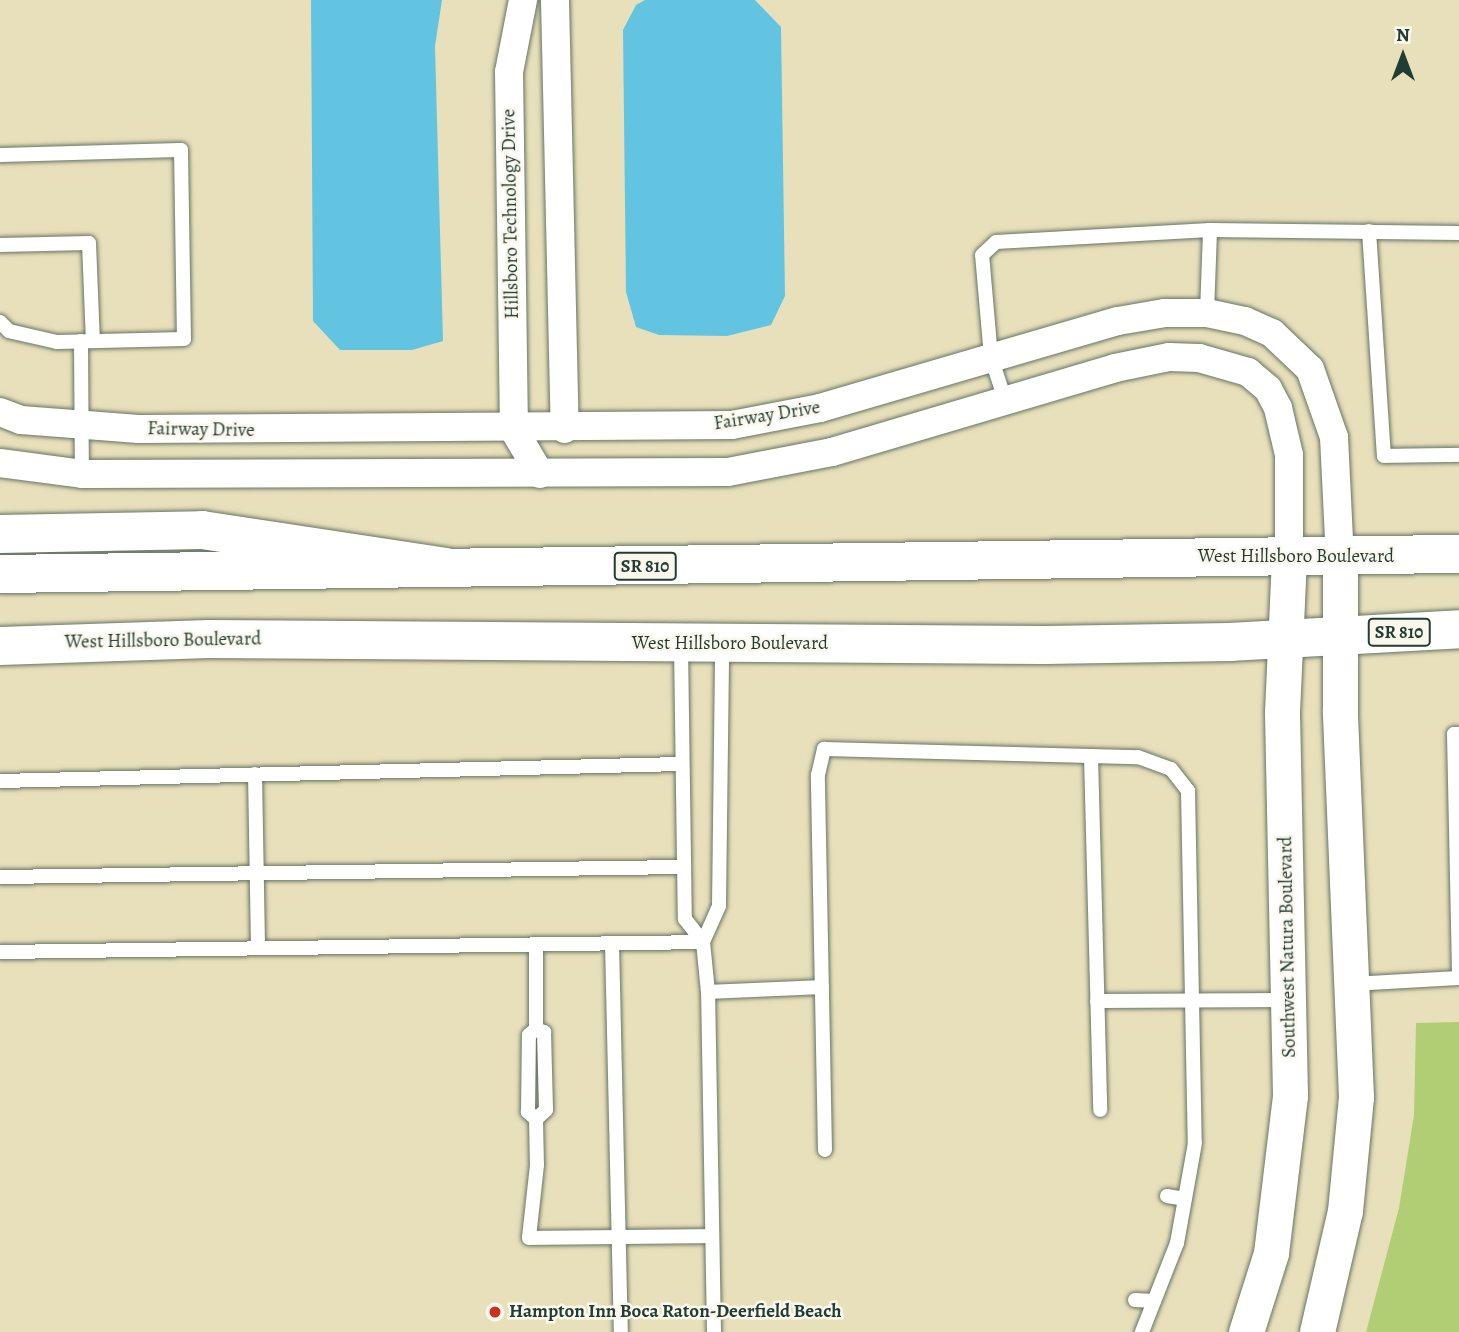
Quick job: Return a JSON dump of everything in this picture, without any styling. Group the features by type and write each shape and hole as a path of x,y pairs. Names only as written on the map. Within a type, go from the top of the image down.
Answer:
{"main road":[{"path":"0,534 202,530 446,567"},
{"name":"West Hillsboro Boulevard","path":"0,574 1340,558 1459,554"},
{"name":"West Hillsboro Boulevard","path":"0,646 209,639 722,644 1284,640 1338,634 1459,629"}],"street":[{"name":"Hillsboro Technology Drive","path":"514,430 509,72 523,0"},
{"path":"540,474 565,429 555,0"},
{"name":"Fairway Drive","path":"0,412 21,420 82,425 258,431 565,429 758,421 820,408 1118,321 1165,313 1207,313 1245,321 1272,333 1310,369 1334,437 1340,558"},
{"path":"0,463 82,474 690,474 783,464 1005,400 1169,357 1199,358 1248,372 1268,390 1287,433 1289,558"},
{"path":"514,430 540,474"},
{"name":"Southwest Natura Boulevard","path":"1246,1332 1271,1253 1280,1201 1290,1095 1284,640 1289,558"},
{"path":"1317,1332 1335,1267 1352,1154 1356,1040 1338,634 1340,558"}],"lane":[{"path":"0,155 181,150 184,339 57,342 9,331 0,322"},
{"path":"1207,313 1210,230"},
{"path":"1005,400 991,357 982,255 996,242 1210,230 1459,233"},
{"path":"1369,231 1384,456 1459,455"},
{"path":"0,245 89,243 82,474"},
{"path":"681,643 685,919 703,942"},
{"path":"714,1332 708,992 703,942 719,906 722,644"},
{"path":"1352,984 1458,978 1454,734 1459,734"},
{"path":"825,1150 818,775 824,749 1138,757 1171,769 1188,791 1195,1143 1177,1243 1142,1332"},
{"path":"1091,756 1100,1110"},
{"path":"0,781 682,764"},
{"path":"255,774 258,948"},
{"path":"0,877 683,867"},
{"path":"0,952 703,942"},
{"path":"612,943 621,1332"},
{"path":"536,944 536,1029 544,1032 546,1110 536,1119 537,1165 529,1238 712,1236"},
{"path":"708,992 822,987"},
{"path":"1097,1001 1289,1000"},
{"path":"1167,1196 1185,1199"},
{"path":"1135,1300 1154,1301"}],"green space":[{"path":"1459,1022 1459,1332 1366,1332 1399,1208 1414,1115 1416,1023"}],"water":[{"path":"311,0 442,0 435,46 443,341 412,350 340,350 313,321"},
{"path":"645,0 755,0 781,27 785,296 771,325 727,336 659,335 636,327 626,292 623,30 636,5"}],"place":[{"name":"Hampton Inn Boca Raton-Deerfield Beach","path":"495,1312"}]}
